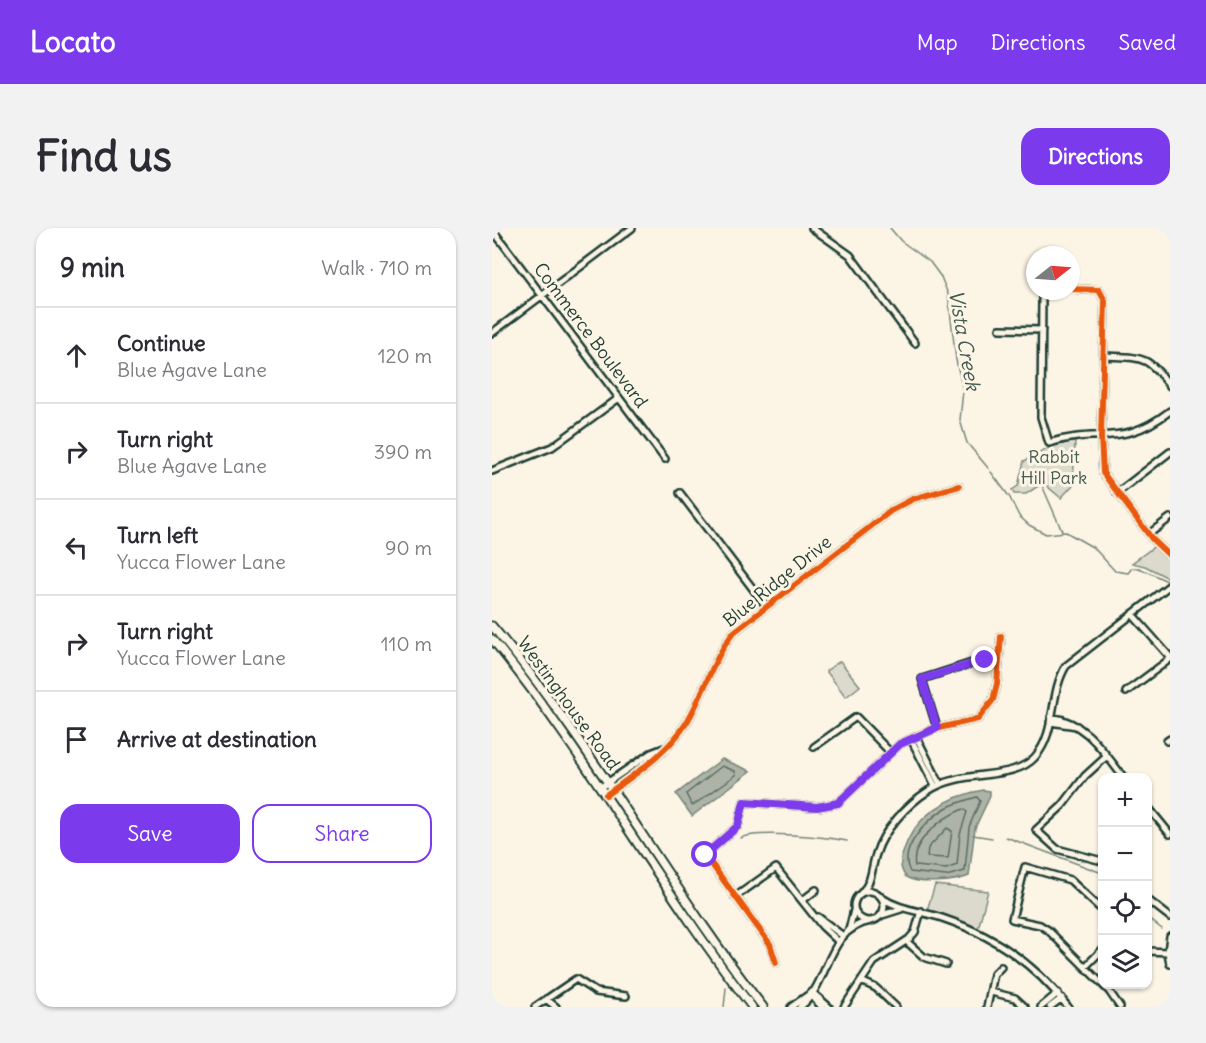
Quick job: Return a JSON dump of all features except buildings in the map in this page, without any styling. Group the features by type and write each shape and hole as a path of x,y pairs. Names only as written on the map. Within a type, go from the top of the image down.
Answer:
{"main road":[{"name":"Westinghouse Road","path":"492,626 539,686 608,782 728,960 763,1007"},
{"name":"Westinghouse Road","path":"492,639 601,787 687,918 752,1007"}],"street":[{"path":"492,333 632,228"},
{"path":"812,228 850,255 915,343"},
{"name":"Commerce Boulevard","path":"492,229 665,459"},
{"path":"1080,289 1099,290 1102,293 1103,473 1149,534 1170,556"},
{"path":"1044,300 1041,417 1049,443 1077,437 1132,433 1147,428 1170,411"},
{"path":"1000,329 1042,330"},
{"path":"1103,356 1143,359 1153,364 1170,386"},
{"path":"492,471 552,447 619,398"},
{"path":"1117,493 1170,452"},
{"name":"Blue Ridge Drive","path":"606,795 657,759 688,720 721,648 734,632 892,510 913,499 959,486"},
{"path":"680,493 766,606"},
{"path":"1149,534 1170,518"},
{"path":"849,930 855,899 872,875 876,854 886,835 910,805 938,785 958,777 1009,771 1024,766 1037,755 1050,720 1058,683 1066,666 1170,585"},
{"path":"1126,692 1170,658 1132,614"},
{"path":"776,963 770,944 705,855 738,826 744,802 830,806 850,794 890,752 937,728 978,719 993,700 1001,636"},
{"path":"937,728 922,679 975,662 999,660"},
{"path":"814,747 856,717 890,752"},
{"path":"1050,720 1071,722 1086,731 1121,773"},
{"path":"914,738 938,785"},
{"name":"Blue Ridge Drive","path":"601,787 651,753 666,747"},
{"path":"1098,859 1057,849 1036,830 1062,806 1085,777 1107,756"},
{"path":"1152,812 1170,834"},
{"path":"1098,906 1070,880 1025,867 1012,919 1040,925 1048,930 1120,1007"},
{"path":"735,897 776,868 822,926 838,941"},
{"path":"872,875 884,905 880,916"},
{"path":"802,900 816,890"},
{"path":"862,892 880,895 892,905 921,911 989,938 1025,962 1060,996 1068,1007"},
{"path":"1152,903 1170,917"},
{"path":"854,908 862,919 871,921"},
{"path":"800,1007 811,993 838,941 849,930 880,916 905,909"},
{"path":"844,1007 874,962 906,941 915,932 921,911"},
{"path":"814,914 843,936"},
{"path":"1170,936 1168,952 1170,964"},
{"path":"906,941 924,957 946,964"},
{"path":"1152,951 1168,952"},
{"path":"1084,967 1098,954"},
{"path":"987,1007 994,974 1001,967"},
{"path":"535,1007 576,980 597,992 626,996"},
{"path":"861,981 876,988 896,1007"},
{"path":"991,992 1015,998 1025,1007"},
{"path":"790,1007 811,993"},
{"path":"811,993 822,1007"},
{"path":"811,993 829,1007"},
{"path":"1041,1007 1060,996"},
{"path":"1050,1007 1060,996"},
{"path":"546,999 556,1007"}],"green space":[{"name":"Rabbit Hill Park","path":"1075,441 1073,485 1061,498 1043,483 1026,494 1014,494 1012,490 1018,486 1024,461 1053,446"},
{"path":"1155,546 1170,558 1170,579 1145,566 1132,563"},
{"path":"840,661 860,686 846,697 826,671"},
{"path":"935,885 988,891 978,929 927,910"}],"water":[{"path":"722,759 751,771 692,816 676,794"},
{"path":"983,790 990,791 990,796 975,828 969,876 937,882 912,880 906,877 901,867 902,857 916,827 925,817 946,802"}],"waterway":[{"name":"Vista Creek","path":"890,228 901,241 930,262 941,277 948,294 956,360 963,390 960,420 967,443 989,469"},
{"name":"Vista Creek","path":"991,472 1008,495"},
{"path":"1041,483 1062,531"},
{"name":"Vista Creek","path":"1009,496 1019,516 1029,525 1046,534 1066,532 1094,548 1115,571 1128,573 1132,568 1139,568 1167,581"},
{"path":"741,838 776,834 847,841"},
{"path":"973,835 992,838"},
{"path":"1006,837 1098,872"},
{"path":"1152,921 1162,929"},
{"path":"724,1007 726,988"}],"cycle path":[{"path":"1080,289 1099,290 1105,301 1101,437 1103,473 1152,539 1170,556"},
{"path":"606,795 650,762 679,733 734,632 892,510 913,499 959,486"},
{"path":"776,963 770,944 705,855 738,826 744,802 817,807 838,803 900,744 930,730 978,719 993,700 997,684 1001,636"}],"route":[{"path":"705,855 738,826 744,802 825,807 844,799 872,768 900,744 937,728 922,679 985,660"}]}
